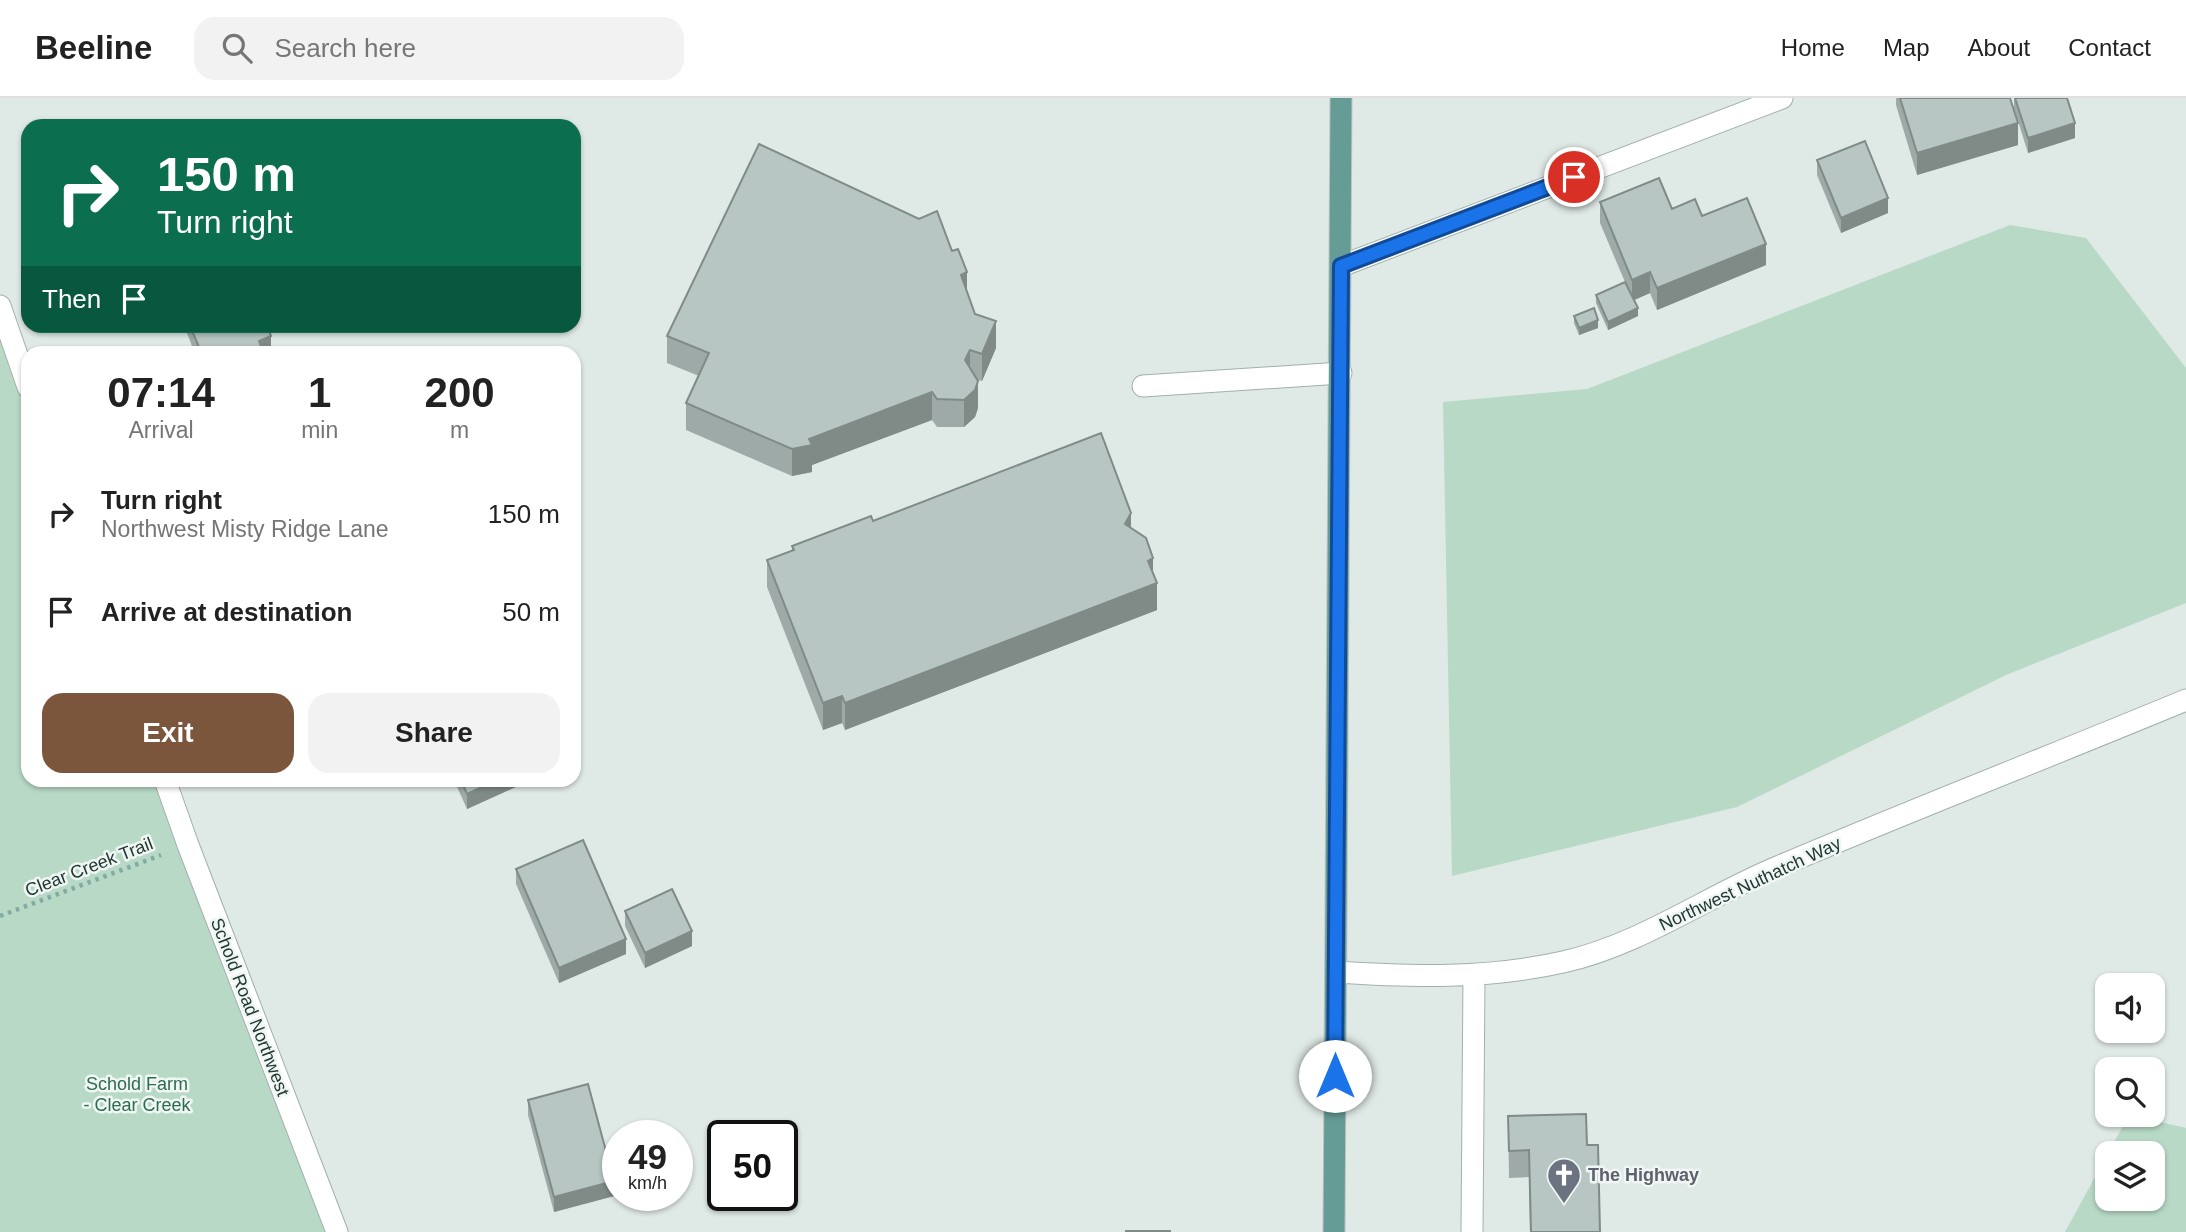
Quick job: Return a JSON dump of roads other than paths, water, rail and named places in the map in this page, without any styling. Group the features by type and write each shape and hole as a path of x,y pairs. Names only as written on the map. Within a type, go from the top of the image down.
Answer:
{"main road":[{"path":"1334,1232 1341,98"}],"street":[{"path":"1341,266 1782,98"},
{"path":"0,306 21,367"},
{"path":"1143,386 1341,373"},
{"name":"Northwest Nuthatch Way","path":"1336,972 1474,975 1505,973 1566,962 1625,942 1777,867 2186,701"},
{"name":"Schold Road Northwest","path":"167,787 337,1232"},
{"path":"1472,1232 1474,975"}],"place":[{"name":"The Highway","path":"1564,1205"}],"park label":[{"name":"Schold Farm - Clear Creek","path":"137,1094"}]}
